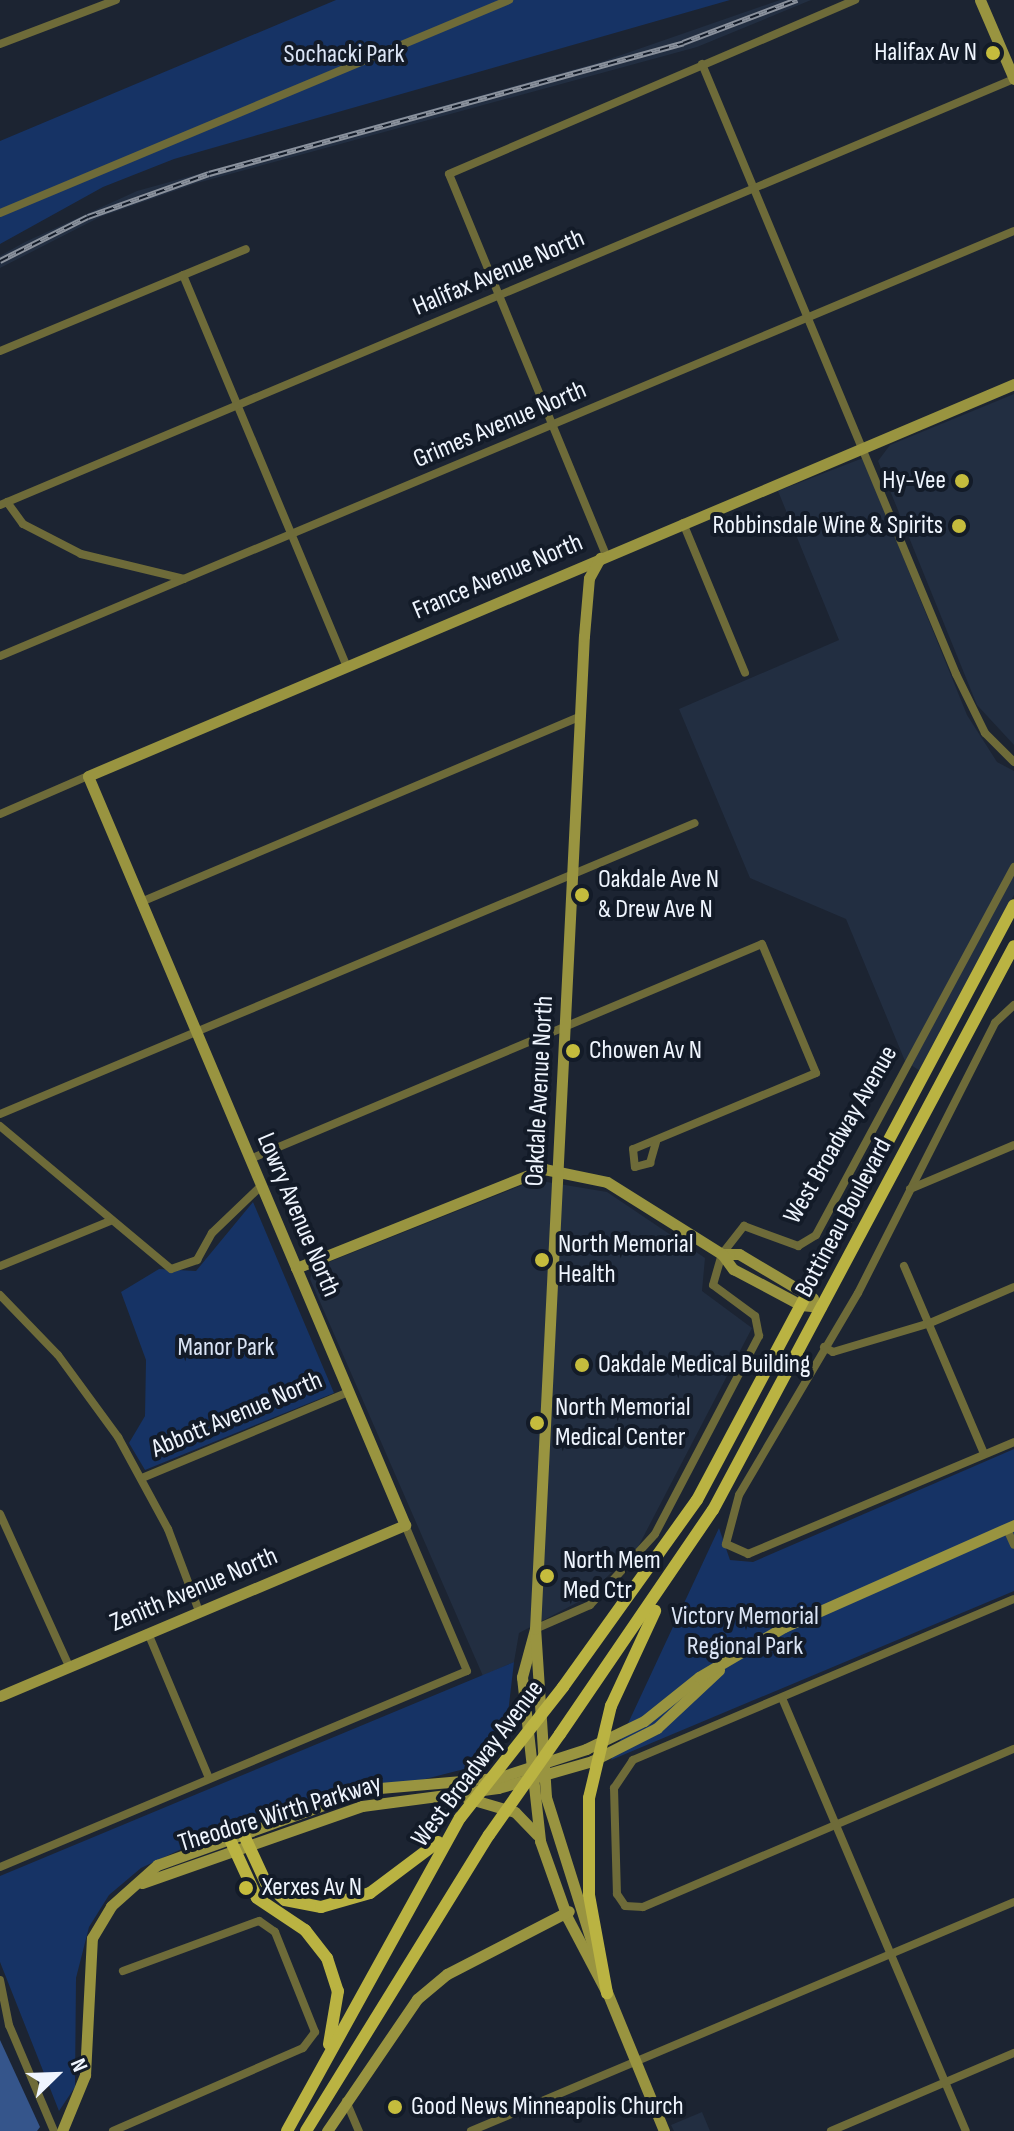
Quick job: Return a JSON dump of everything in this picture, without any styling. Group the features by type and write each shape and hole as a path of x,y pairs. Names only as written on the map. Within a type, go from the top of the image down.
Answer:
{"main road":[{"name":"Bottineau Boulevard","path":"706,1482 1014,905"},
{"name":"Bottineau Boulevard","path":"713,1510 1014,946"},
{"name":"West Broadway Avenue","path":"287,2131 456,1823 638,1592 706,1482"},
{"name":"West Broadway Avenue","path":"306,2131 489,1835 713,1510"},
{"path":"607,1993 589,1895 589,1798 611,1706 692,1543"},
{"path":"242,1831 277,1894 329,1907 392,1880 456,1823"},
{"path":"228,1835 257,1898 311,1935 331,1968 338,2001 323,2068"}],"street":[{"path":"0,44 116,0"},
{"path":"0,213 509,0"},
{"path":"603,556 449,174 855,0"},
{"path":"980,0 1014,79"},
{"path":"702,64 866,448 978,721 1014,762"},
{"name":"Halifax Avenue North","path":"4,504 1014,79"},
{"name":"Grimes Avenue North","path":"0,656 1014,231"},
{"path":"0,351 246,249"},
{"path":"183,275 346,665"},
{"name":"France Avenue North","path":"0,814 1014,384"},
{"path":"4,504 23,524 81,554 185,579"},
{"path":"683,523 745,673"},
{"name":"Oakdale Avenue North","path":"603,556 589,578 535,1629 543,1769 573,1895 607,1993"},
{"path":"141,902 581,716"},
{"name":"Lowry Avenue North","path":"88,776 467,1671 209,1778"},
{"path":"0,1114 695,823"},
{"name":"West Broadway Avenue","path":"722,1254 744,1226 798,1246 816,1235 1014,867"},
{"path":"250,1159 762,944 816,1073 656,1142"},
{"path":"1014,1005 995,1023 910,1189 727,1522 729,1550 748,1554 1014,1442"},
{"path":"0,1126 162,1262 189,1267 262,1185"},
{"path":"910,1189 1014,1145"},
{"path":"296,1268 508,1178 558,1170 617,1187 722,1254 733,1269 801,1305 821,1307"},
{"path":"0,1266 110,1221"},
{"path":"722,1254 739,1254 807,1292 821,1307"},
{"path":"535,1629 590,1605 637,1560 759,1336 755,1316 713,1285 722,1254"},
{"path":"904,1266 984,1454"},
{"path":"824,1347 833,1352 930,1323 1014,1287"},
{"path":"0,1295 58,1355 142,1478 199,1611"},
{"name":"Abbott Avenue North","path":"142,1478 349,1392"},
{"path":"0,1514 69,1666"},
{"name":"Zenith Avenue North","path":"0,1696 405,1525"},
{"path":"528,1774 644,1721 728,1661 784,1627 1010,1527 1014,1545"},
{"path":"1014,1599 633,1760 618,1775 617,1894 625,1906 643,1907 1014,1749"},
{"name":"Oakdale Avenue North","path":"535,1629 522,1677 528,1774 540,1841"},
{"path":"0,1867 209,1778 148,1633"},
{"path":"782,1698 966,2131"},
{"name":"Theodore Wirth Parkway","path":"127,1889 233,1849 362,1806 528,1774"},
{"name":"Theodore Wirth Parkway","path":"62,2131 85,2075 92,1938 127,1889 170,1857 386,1784 528,1774"},
{"path":"430,1795 498,1805 527,1820 540,1841 567,1917 607,1993 664,2131"},
{"path":"327,2131 406,2011 438,1980 567,1917 573,1895"},
{"path":"471,2131 1014,1902"},
{"path":"113,2131 303,2048 315,2032 275,1932 259,1921 123,1971"},
{"path":"0,1980 2,2017 54,2131"},
{"path":"831,2131 1014,2053"},
{"path":"346,2101 359,2131"}],"shaded area":[{"path":"780,0 811,0 697,47 197,183 100,217 0,268 0,256 137,191 601,62"},
{"path":"1014,394 1014,745 977,705 878,461 890,445"},
{"path":"863,458 967,715 997,762 1014,771 1014,895 920,1071 905,1061 846,919 750,878 679,709 839,640 778,491"},
{"name":"North Memorial Medical Center","path":"535,1180 607,1192 705,1258 702,1291 752,1328 638,1547 584,1599 519,1633 514,1662 483,1676 310,1279 314,1268"},
{"path":"0,2040 40,2127 37,2131 0,2131"},
{"path":"702,2112 710,2131 674,2131 671,2125"}],"green space":[{"name":"Sochacki Park","path":"336,0 730,0 174,159 103,187 0,244 0,141"},
{"name":"Manor Park","path":"253,1202 334,1393 145,1470 129,1443 145,1416 146,1360 121,1292 159,1269 196,1271"},
{"name":"Victory Memorial Regional Park","path":"1014,1449 1014,1591 611,1760 719,1528 730,1560 753,1562"},
{"path":"514,1662 505,1739 480,1765 218,1832 141,1868 109,1895 89,1927 76,1978 75,2087 59,2111 0,1962 0,1876"}],"railway":[{"path":"0,261 88,217 209,174 683,43 797,0"}],"place":[{"name":"Halifax Av N","path":"993,53"},
{"name":"Hy-Vee","path":"962,481"},
{"name":"Robbinsdale Wine & Spirits","path":"959,526"},
{"name":"Oakdale Ave N & Drew Ave N","path":"582,895"},
{"name":"Chowen Av N","path":"573,1051"},
{"name":"North Memorial Health","path":"542,1260"},
{"name":"Oakdale Medical Building","path":"582,1365"},
{"name":"North Memorial Medical Center","path":"537,1423"},
{"name":"North Mem Med Ctr","path":"547,1576"},
{"name":"Xerxes Av N","path":"246,1888"},
{"name":"Good News Minneapolis Church","path":"395,2107"}]}
